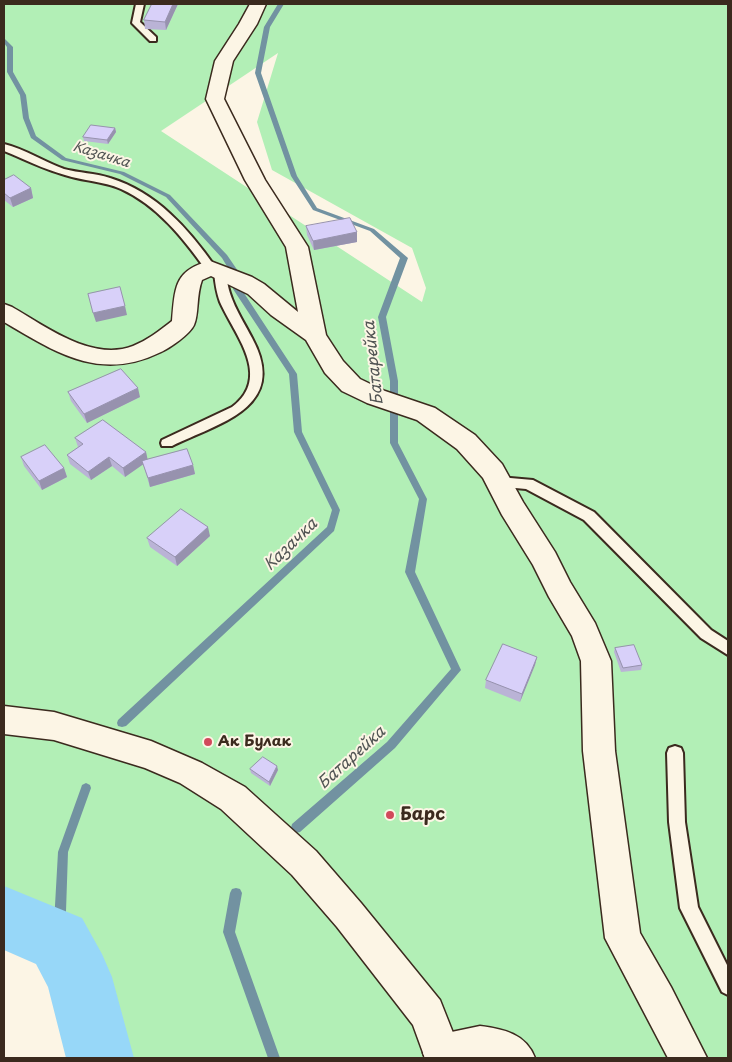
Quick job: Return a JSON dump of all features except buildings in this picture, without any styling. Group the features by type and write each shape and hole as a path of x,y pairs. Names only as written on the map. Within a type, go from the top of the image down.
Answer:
{"street":[{"path":"258,4 248,24 224,61 215,98 255,180 297,247 314,335 334,367 351,385 376,397 426,414 466,442 493,472 585,632 596,661 599,751 623,938 688,1058"},
{"path":"4,312 81,354 108,358 132,356 159,345 183,324 186,292 193,276 215,270 256,289 279,310 314,335"},
{"path":"4,720 54,726 151,755 191,773 233,798 304,863 349,915 427,1013 443,1056 480,1046 499,1047 516,1058"}],"lane":[{"path":"140,4 136,23 153,39"},
{"path":"4,147 68,173 106,180 135,192 163,210 215,270 228,307 248,341 257,362 255,381 246,402 238,409 215,422 187,432 167,442"},
{"path":"499,482 528,484 589,516 706,634 728,649"},
{"path":"674,753 677,822 689,908 728,986"}],"green space":[{"path":"4,4 728,4 728,1058 100,1058 79,977 59,941 4,918","holes":["278,53 257,122 272,170 412,248 426,288 422,302 161,131"]}],"waterway":[{"name":"Батарейка","path":"281,4 267,27 258,73 294,176 315,209 372,230 404,258 382,317 394,381 394,443 423,499 410,572 456,670 391,745 296,828"},
{"name":"Казачка","path":"4,40 10,47 10,72 23,95 26,118 33,137 64,159 122,173 168,196 225,257 234,271"},
{"name":"Казачка","path":"122,723 331,529 336,510 298,432 293,374 237,289"},
{"name":"Казачка","path":"59,941 63,852 86,788"},
{"name":"Батарейка","path":"236,893 229,932 274,1058"},
{"path":"4,918 59,941 79,977 100,1058"}],"place":[{"name":"Ак Булак","path":"208,742"},
{"name":"Барс","path":"390,815"}]}
